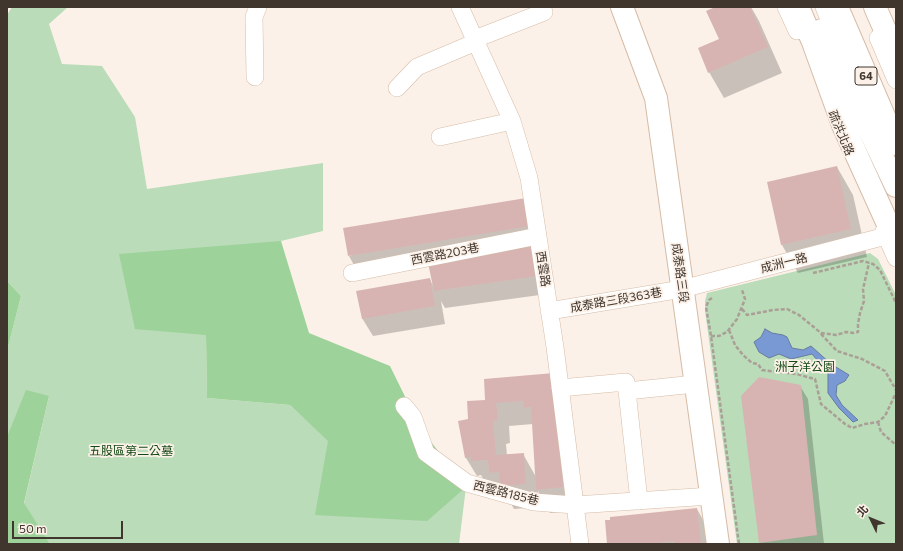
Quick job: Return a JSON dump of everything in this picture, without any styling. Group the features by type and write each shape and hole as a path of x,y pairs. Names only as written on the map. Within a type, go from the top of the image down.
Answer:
{"main road":[{"name":"成泰路三段","path":"622,7 656,98 718,544"},
{"path":"798,7 843,125 891,239"},
{"path":"812,7 896,186"},
{"name":"64","path":"837,7 896,144"},
{"name":"64","path":"852,7 896,108"},
{"path":"876,8 896,26"},
{"path":"876,8 896,55"}],"street":[{"path":"254,77 254,17 258,7"},
{"name":"西雲路","path":"460,7 512,121 529,178 560,388 580,544"},
{"name":"疏洪北路","path":"786,7 891,239 896,258"},
{"path":"824,7 896,180"},
{"path":"876,8 885,57 896,80"},
{"path":"397,88 417,67 476,40 544,12"},
{"path":"440,137 512,121"},
{"name":"西雲路203巷","path":"352,273 538,236"},
{"name":"成洲一路","path":"682,289 891,239"},
{"name":"成泰路三段363巷","path":"549,311 682,289"},
{"path":"560,388 626,382 639,501"},
{"path":"627,390 695,384"},
{"name":"西雲路185巷","path":"404,406 413,417 426,453 467,483 534,502 575,505 711,496"}],"path":[{"path":"811,273 863,262 873,264 880,270 896,303"},
{"path":"821,333 836,335 846,332 858,332 860,313 864,301 863,289 869,263"},
{"path":"711,336 719,336 727,332 737,319 745,299 742,289 736,290"},
{"path":"717,295 709,300 706,308 739,544"},
{"path":"728,330 735,345 743,355 752,363 758,364 762,370 796,374 815,379 821,404 852,428 878,422 885,416 896,391 885,372 862,359 837,351 821,333 799,315 787,309 748,315 742,309"},
{"path":"878,422 881,432 896,446"}],"green space":[{"name":"五股區第二公墓","path":"12,7 68,7 49,24 62,64 102,66 135,117 147,189 323,163 323,231 281,241 206,335 207,398 290,405 329,441 466,487 459,544 50,544 24,504 49,396 7,437 7,351 21,296 7,281 7,15"},
{"path":"281,241 309,333 390,366 421,429 466,487 427,521 315,515 328,441 290,405 207,398 206,335 135,329 119,254"},
{"name":"洲子洋公園","path":"870,253 878,259 896,295 896,544 737,544 705,311 707,293"},
{"path":"7,281 21,296 7,351"},
{"path":"26,390 49,396 24,503 50,544 7,544 7,437"}],"water":[{"path":"765,329 772,333 787,337 792,348 803,350 811,346 831,364 849,375 845,381 837,385 836,395 842,405 858,420 853,422 839,408 828,393 828,367 818,361 812,354 791,359 779,354 769,358 759,352 754,342 761,337"}],"building":[{"path":"715,7 750,7 768,47 708,73 698,48 719,39 706,11"},
{"path":"837,166 851,229 781,245 767,182"},
{"path":"526,198 530,226 348,256 343,228"},
{"path":"531,244 537,276 434,291 428,263"},
{"path":"430,278 435,306 362,319 356,291"},
{"path":"554,373 563,487 536,490 531,407 524,408 523,401 496,403 498,420 493,421 496,455 524,453 526,484 500,486 499,472 489,473 488,460 471,461 471,457 465,458 458,421 468,419 467,401 485,400 484,379"},
{"path":"759,377 801,385 817,535 759,543 741,396"},
{"path":"697,508 701,544 674,544 674,541 646,544 607,544 605,520 610,520 610,517"}]}
